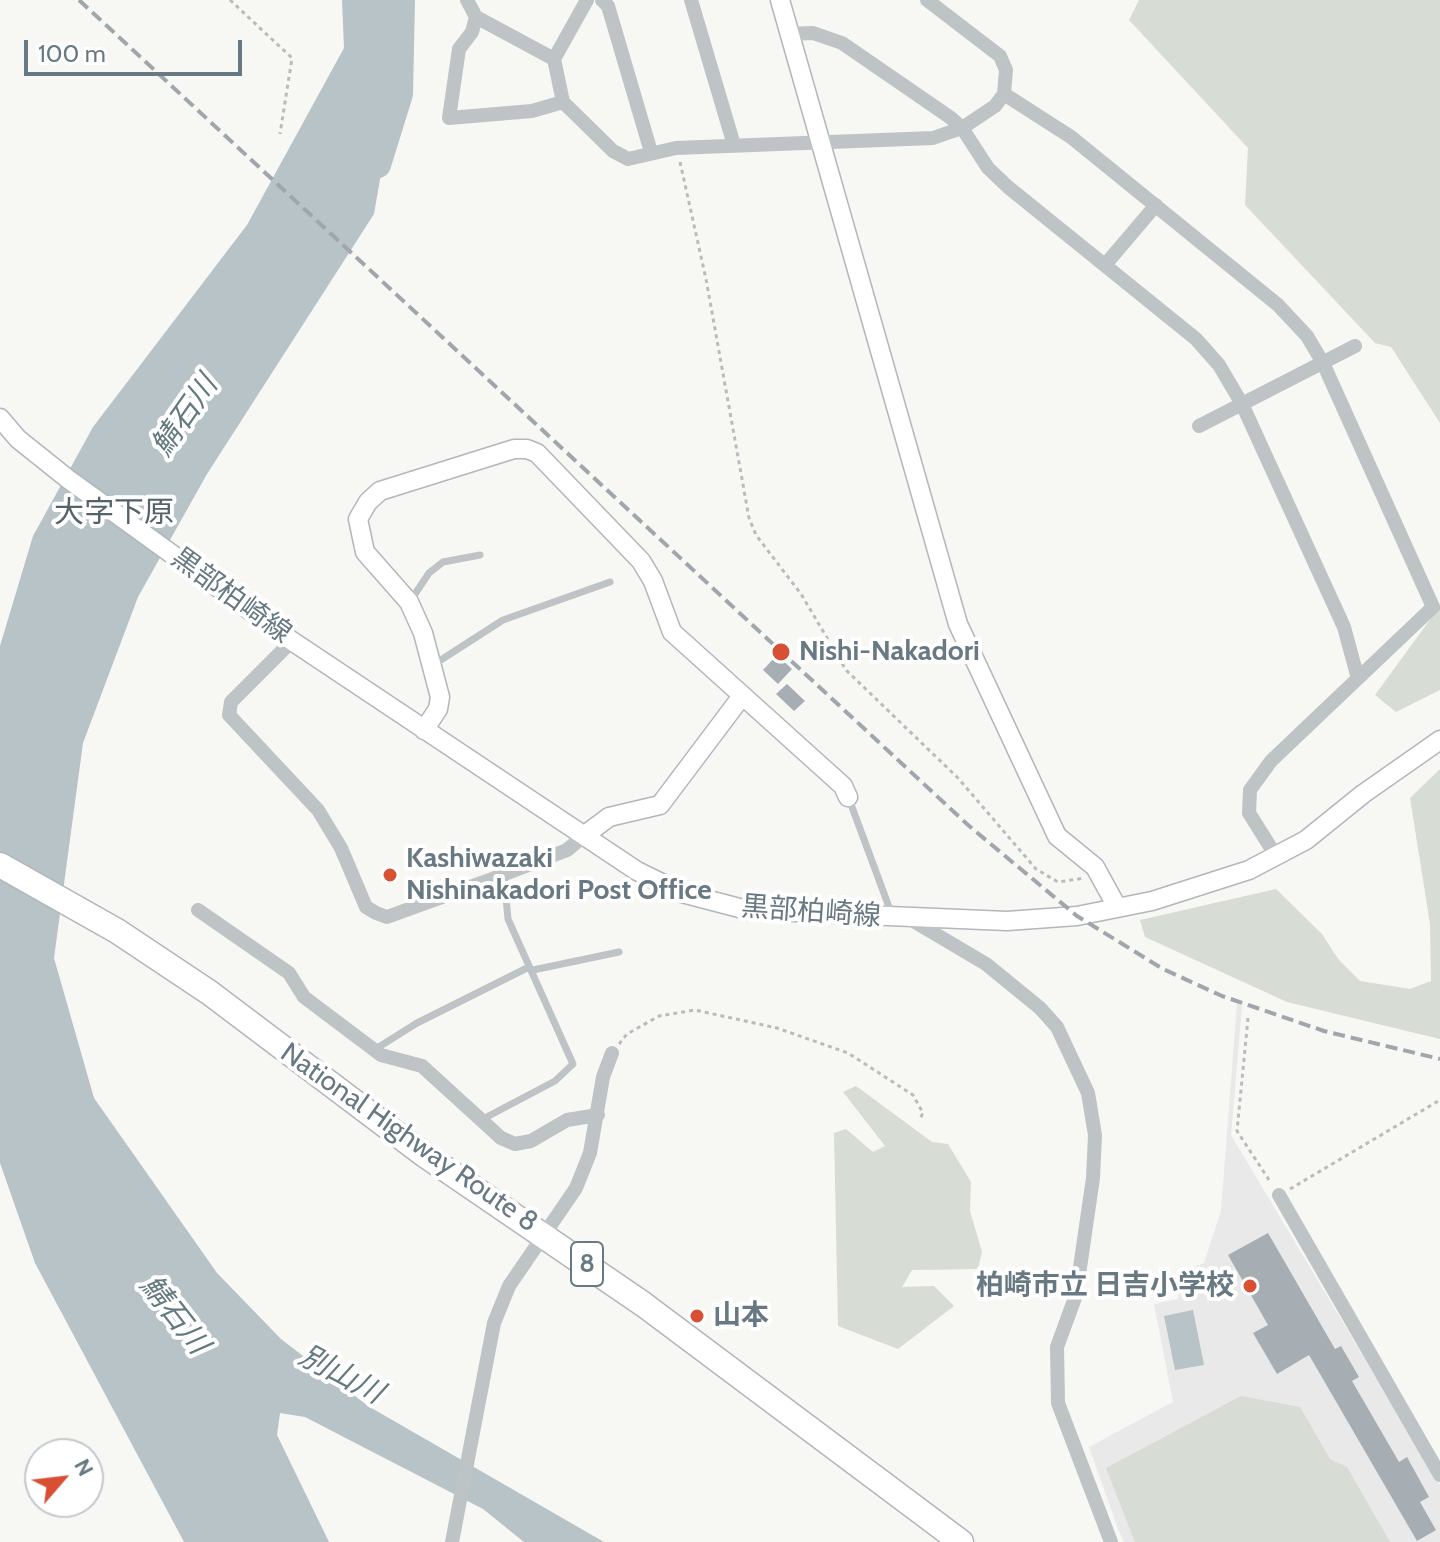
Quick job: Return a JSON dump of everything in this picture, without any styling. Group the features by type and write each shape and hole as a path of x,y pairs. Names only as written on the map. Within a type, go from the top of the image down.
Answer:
{"highway":[{"name":"National Highway Route 8","path":"0,865 117,931 210,993 422,1153 542,1233 786,1408 961,1542"}],"street":[{"path":"467,0 476,17 554,59"},
{"path":"587,0 554,59 563,102 613,151 628,159 676,148 933,138 962,128 995,106 1004,94 1006,70 1000,56 927,0"},
{"path":"602,0 608,6 651,152"},
{"path":"691,0 734,145"},
{"path":"780,0 958,624 1057,836 1095,867 1117,907"},
{"path":"476,17 472,32 459,49 449,118 532,111 563,102"},
{"path":"789,34 813,33 842,43 962,128 988,168 1196,339 1219,365 1242,404 1344,627 1357,675"},
{"path":"1004,94 1071,137 1278,305 1307,336 1323,363 1433,607 1357,675 1271,761 1250,790 1249,813 1276,856"},
{"path":"1105,265 1156,205"},
{"path":"1199,426 1355,346"},
{"name":"黒部柏崎線","path":"1,419 18,439 68,479 292,641 637,871 696,898 747,910 902,919 1021,921 1077,916 1152,901 1226,879 1306,840 1363,794 1440,740"},
{"path":"424,730 438,709 440,697 433,665 409,602 365,552 358,519 368,502 380,491 514,449 527,449 537,453 641,561 653,581 672,632 843,786 848,797"},
{"path":"292,641 231,702 229,715 318,810 341,848 366,907 387,917 567,850 609,817 660,805 742,696"},
{"path":"198,910 289,973 304,997 374,1050 422,1066 501,1138 515,1144 531,1141 567,1120 598,1115"},
{"path":"902,919 986,964 1040,1008 1057,1027 1088,1093 1095,1135 1093,1178 1076,1295 1057,1347 1058,1403 1111,1542"},
{"path":"453,1539 494,1323 509,1286 542,1233 576,1188 590,1153 603,1077 612,1053"},
{"path":"1279,1195 1440,1475"}],"lane":[{"path":"409,602 429,573 443,562 480,555"},
{"path":"433,665 503,620 610,582"},
{"path":"848,797 902,919"},
{"path":"481,1120 555,1081 573,1064 527,968 508,919 504,875"},
{"path":"374,1050 429,1017 527,968 533,970 619,952"}],"path":[{"path":"230,0 292,58 280,134"},
{"path":"676,148 701,254 749,518 756,535 801,594 846,670 958,778 1036,869 1058,882 1090,876 1095,867"},
{"path":"612,1053 627,1034 659,1016 695,1010 777,1028 848,1053 913,1095 923,1113 919,1121"},
{"path":"1248,1018 1237,1131 1279,1195 1440,1100"}],"shaded area":[{"path":"1139,0 1440,0 1440,423 1391,347 1375,343 1245,205 1248,148 1129,20"},
{"path":"1440,606 1440,690 1396,712 1375,695"},
{"path":"1440,769 1440,1039 1287,1002 1145,937 1140,920 1276,889 1322,934 1339,960 1360,981 1410,989 1431,981 1430,924 1410,798"},
{"name":"柏崎市立 日吉小学校","path":"1237,1003 1242,1006 1231,1135 1440,1485 1440,1542 1124,1542 1118,1529 1089,1447 1173,1402 1154,1304 1178,1299 1181,1272 1204,1263 1221,1211"},
{"path":"856,1086 932,1142 948,1144 971,1182 970,1211 982,1252 978,1269 912,1270 902,1287 934,1286 954,1306 898,1349 838,1326 834,1133 846,1129 873,1152 885,1146 843,1092"},
{"path":"1241,1396 1300,1407 1330,1459 1347,1467 1390,1542 1135,1542 1106,1468"}],"water":[{"path":"342,0 411,0 374,214 207,474 138,597 83,743 54,958 94,1098 217,1273 281,1339 368,1406 604,1542 524,1542 483,1509 305,1417 280,1413 277,1435 329,1542 184,1542 35,1263 0,1163 0,646 33,536 93,427 247,225 344,48"},
{"path":"1193,1310 1204,1365 1175,1370 1164,1316"}],"building":[{"path":"777,655 792,669 778,684 763,670"},
{"path":"787,684 805,701 794,711 776,694"},
{"path":"1268,1233 1335,1349 1341,1346 1359,1377 1352,1381 1399,1462 1407,1457 1429,1497 1420,1502 1436,1530 1417,1541 1309,1355 1277,1374 1253,1333 1268,1325 1228,1255"}],"waterway":[{"name":"鯖石川","path":"378,165 400,94 402,0"}],"railway":[{"path":"79,0 968,825 1077,916 1163,969 1222,996 1324,1031 1440,1059"}],"place":[{"name":"Nishi-Nakadori","path":"781,652"},
{"name":"Kashiwazaki Nishinakadori Post Office","path":"390,875"},
{"name":"柏崎市立 日吉小学校","path":"1250,1286"},
{"name":"山本","path":"697,1316"}],"district":[{"name":"大字下原","path":"114,513"}],"water label":[{"name":"別山川","path":"341,1375"}]}
